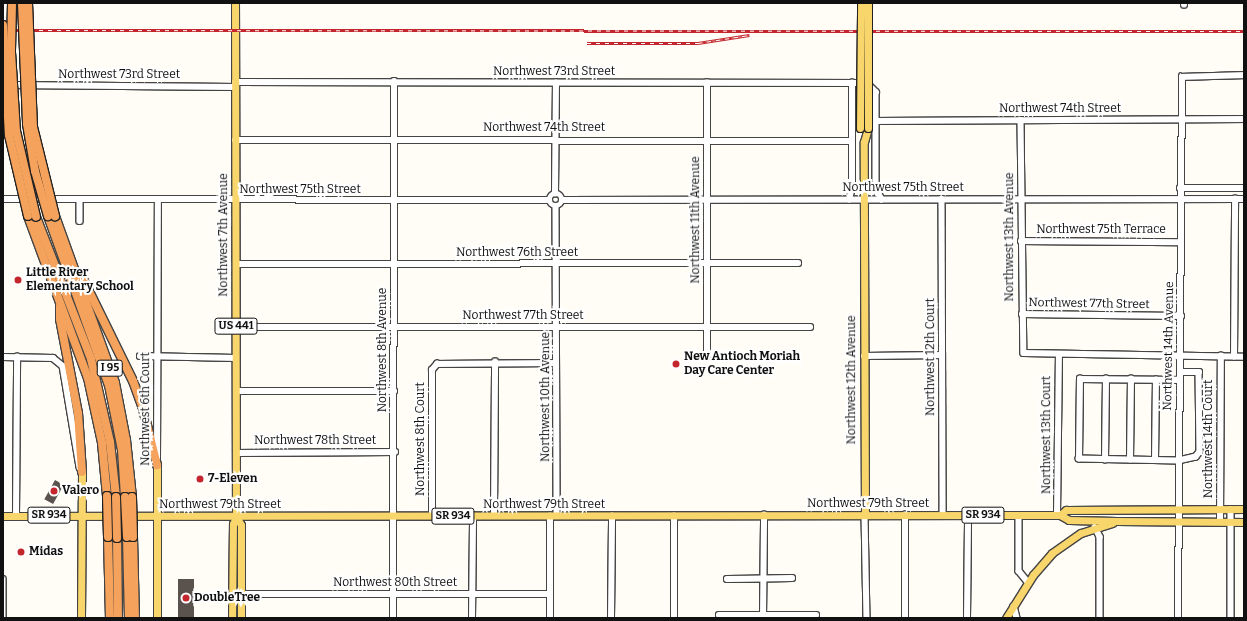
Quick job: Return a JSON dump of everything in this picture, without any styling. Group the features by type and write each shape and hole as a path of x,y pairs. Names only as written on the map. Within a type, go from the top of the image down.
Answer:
{"highway":[{"path":"12,3 12,59 16,131 32,217 91,359 110,442 116,497 118,618"},
{"path":"22,3 27,124 35,171 52,216 109,385 122,450 129,497"},
{"name":"I 95","path":"28,3 33,127 52,216 66,244 115,383 126,440 135,618"},
{"name":"I 95","path":"3,25 9,135 32,217 60,303 78,348 95,408 107,496 110,618"},
{"path":"66,244 133,381 143,409 156,465"},
{"path":"60,303 60,319 78,413 82,472"},
{"path":"128,618 130,537"}],"main road":[{"name":"Northwest 7th Avenue","path":"232,618 233,524 236,516 235,3"},
{"name":"Northwest 12th Avenue","path":"860,3 864,128"},
{"name":"Northwest 12th Avenue","path":"865,515 864,128 868,3"},
{"name":"Northwest 6th Court","path":"156,465 157,618"},
{"path":"81,618 82,472"},
{"name":"Northwest 79th Street","path":"1059,515 1066,510 1244,509"},
{"name":"Northwest 79th Street","path":"3,516 1059,515 1069,520 1244,522"},
{"name":"Northwest 7th Avenue","path":"236,516 241,525 241,618"},
{"path":"1006,618 1028,582 1057,548 1095,527 1117,521"}],"street":[{"name":"Northwest 14th Avenue","path":"1178,618 1178,461 1181,316 1180,120 1184,75 1244,74"},
{"name":"Northwest 73rd Street","path":"3,85 235,85 394,82 852,83 872,86 876,92 877,121"},
{"name":"Northwest 8th Avenue","path":"393,618 395,452 394,82"},
{"path":"556,83 556,194 550,200 556,207 562,200 556,194"},
{"name":"Northwest 11th Avenue","path":"707,83 707,356"},
{"path":"849,200 852,187 852,83"},
{"name":"Northwest 74th Street","path":"877,121 1244,119"},
{"name":"Northwest 13th Avenue","path":"1021,120 1021,241 1024,353 1058,356"},
{"path":"877,121 876,188 882,200"},
{"name":"Northwest 74th Street","path":"235,140 556,138 852,141"},
{"path":"1180,188 1244,188"},
{"name":"Northwest 75th Street","path":"3,199 236,201 550,200"},
{"path":"80,199 80,221"},
{"name":"Northwest 12th Court","path":"942,199 943,515"},
{"path":"1234,356 1235,199"},
{"name":"Northwest 75th Street","path":"562,200 1244,199"},
{"name":"Northwest 6th Court","path":"156,465 158,200"},
{"name":"Northwest 10th Avenue","path":"550,618 557,327 556,207"},
{"name":"Northwest 75th Terrace","path":"1021,241 1180,242"},
{"name":"Northwest 76th Street","path":"236,264 798,263"},
{"name":"Northwest 77th Street","path":"1022,314 1181,316"},
{"name":"Northwest 77th Street","path":"236,328 810,327"},
{"path":"864,356 942,355"},
{"path":"140,356 236,358"},
{"path":"1058,356 1244,356"},
{"name":"Northwest 13th Court","path":"1058,356 1059,515"},
{"name":"Northwest 14th Court","path":"1220,522 1221,356"},
{"path":"3,357 53,358 63,366 75,452 82,472"},
{"path":"16,516 17,357"},
{"path":"494,516 495,362 556,364"},
{"name":"Northwest 8th Court","path":"432,516 432,370 436,364 495,362"},
{"path":"1180,372 1199,372 1200,452 1196,457 1178,461 1079,459 1080,378 1180,380"},
{"path":"1105,460 1106,379"},
{"path":"1130,460 1131,379"},
{"path":"1155,460 1156,380"},
{"path":"236,391 394,391"},
{"name":"Northwest 78th Street","path":"236,452 395,452"},
{"path":"1231,509 1231,618"},
{"path":"763,616 764,515"},
{"name":"Northwest 12th Avenue","path":"865,515 867,618"},
{"path":"967,618 968,515"},
{"path":"1019,515 1019,571 1028,582"},
{"path":"472,516 472,618"},
{"path":"611,618 612,516"},
{"path":"674,516 674,618"},
{"path":"905,516 905,618"},
{"path":"1095,527 1100,536 1100,618"},
{"path":"727,578 792,578"},
{"path":"3,579 3,618"},
{"name":"Northwest 80th Street","path":"241,594 550,594"},
{"path":"1014,606 1017,618"},
{"path":"718,614 763,616 816,615"}],"building":[{"name":"Valero","path":"55,480 64,485 53,504 44,499"},
{"name":"DoubleTree","path":"178,579 194,579 194,618 178,618"}],"railway":[{"path":"3,30 1244,31"},
{"path":"587,43 698,43 749,35"}],"place":[{"name":"Little River Elementary School","path":"18,280"},
{"name":"New Antioch Moriah Day Care Center","path":"676,364"},
{"name":"7-Eleven","path":"200,479"},
{"name":"Valero","path":"54,491"},
{"name":"Midas","path":"21,552"},
{"name":"DoubleTree","path":"186,598"}]}
